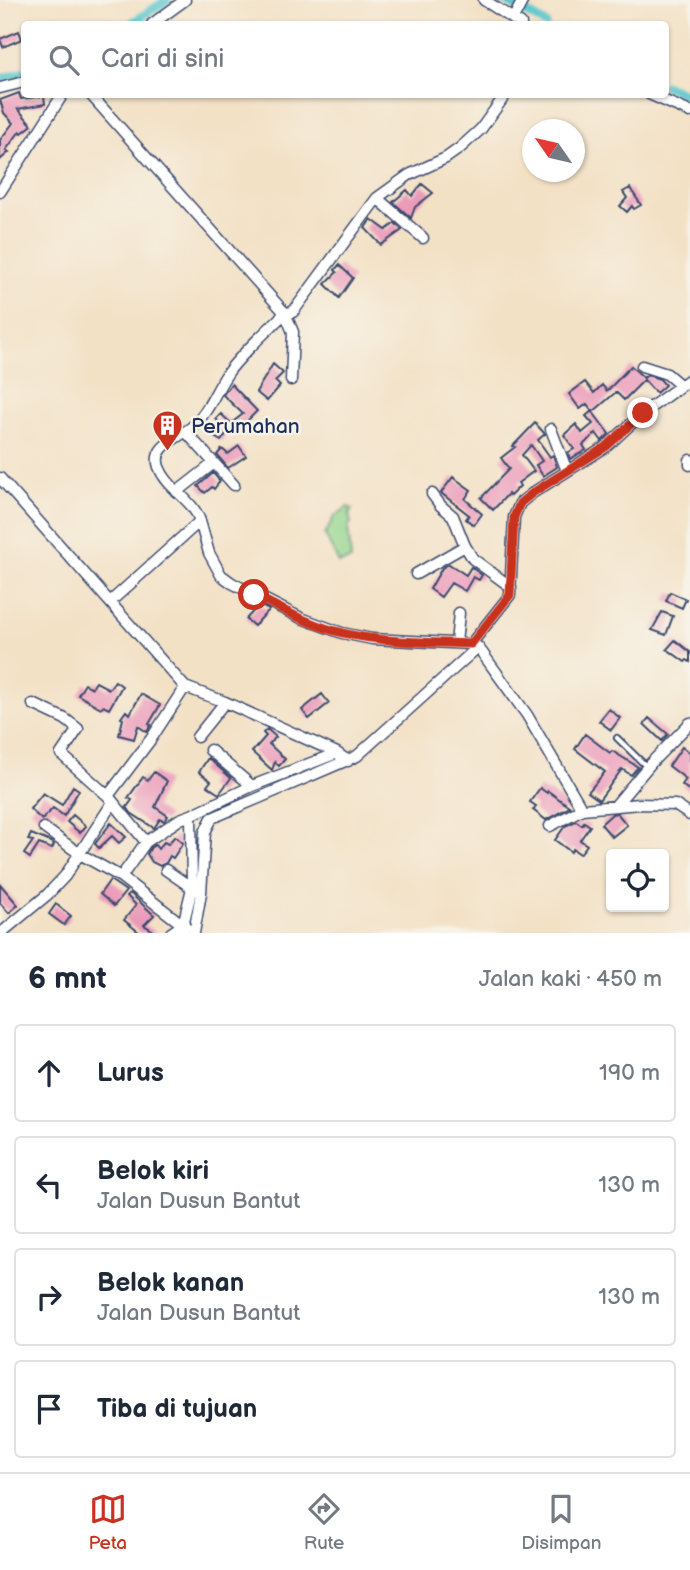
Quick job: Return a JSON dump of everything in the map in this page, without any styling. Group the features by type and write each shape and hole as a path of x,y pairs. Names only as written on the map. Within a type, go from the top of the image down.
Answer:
{"street":[{"path":"156,21 184,0"},
{"path":"484,0 519,12"},
{"path":"0,88 21,83"},
{"path":"0,192 60,98"},
{"path":"94,98 285,313 293,332 291,380"},
{"path":"503,98 481,129 460,148 446,158 409,175 377,198 296,309 292,313 285,313 230,369 202,416 186,432 162,449 158,459 159,466 177,492 193,507 200,521 209,554 221,575 232,583 300,618 342,633 372,639 475,645 527,715 582,809"},
{"path":"658,98 690,112"},
{"path":"377,198 422,238"},
{"path":"121,877 146,842 180,819 251,786 364,751 475,645 507,600 511,587 514,517 517,508 525,498 607,446 643,413 684,382 642,366"},
{"path":"551,429 567,471"},
{"path":"186,432 234,485"},
{"path":"177,492 214,463"},
{"path":"0,478 185,687 225,702 343,757"},
{"path":"432,494 453,516 473,559 511,587"},
{"path":"110,602 200,521"},
{"path":"416,574 465,546"},
{"path":"456,643 459,613"},
{"path":"1,933 47,895 65,876 111,799 185,687"},
{"path":"198,737 225,702"},
{"path":"33,704 65,719 78,729 61,754 111,799 146,842"},
{"path":"615,806 647,767 690,723"},
{"path":"210,750 251,786"},
{"path":"190,931 192,888 198,857 205,831 212,818 343,757"},
{"path":"550,826 582,809 640,804 670,805 690,815"},
{"path":"190,931 201,893 191,815"},
{"path":"44,828 80,854 121,877 190,931"},
{"path":"166,870 192,888"},
{"path":"171,933 190,931"}],"lane":[{"path":"617,738 647,767"}],"green space":[{"path":"348,507 352,509 348,527 351,560 339,563 325,535 334,517"}],"building":[{"path":"19,31 21,36 21,39 3,47 0,39"},
{"path":"19,93 21,99 44,98 45,104 18,109 32,125 22,133 20,131 6,150 9,152 0,160 0,140 13,123 4,113 0,100"},
{"path":"422,184 433,193 415,207 411,218 393,202 407,190 412,196"},
{"path":"630,188 641,205 634,209 632,206 627,212 620,206 627,198 623,192"},
{"path":"371,219 386,230 395,223 402,230 381,245 365,228"},
{"path":"339,265 353,278 339,298 325,284 337,272 335,270"},
{"path":"273,364 283,373 275,381 280,386 267,401 256,392"},
{"path":"631,366 644,378 647,375 660,379 665,385 656,393 644,380 624,400 616,392 593,412 587,404 580,409 569,394 585,382 594,393 602,385 607,391"},
{"path":"231,384 257,411 239,429 233,422 243,414 223,395"},
{"path":"592,411 609,434 602,441 596,433 583,445 586,450 570,459 568,453 574,449 564,435 576,424 582,433 593,424 586,416"},
{"path":"221,414 233,425 221,441 211,435 219,422 216,419"},
{"path":"535,423 545,434 538,440 550,457 553,455 557,467 543,476 536,465 542,461 531,445 522,455 534,471 518,483 520,486 493,510 481,498 509,469 501,458 515,447 513,446"},
{"path":"239,446 246,456 228,468 217,455 222,449 228,454"},
{"path":"213,473 220,481 214,489 212,487 205,493 198,486"},
{"path":"453,477 471,490 465,499 482,514 474,525 466,519 469,515 441,493"},
{"path":"449,564 466,575 471,567 482,575 479,580 473,577 465,591 451,583 441,597 430,589 442,568"},
{"path":"670,592 686,599 682,608 666,601"},
{"path":"259,605 269,610 254,626 246,619"},
{"path":"662,612 673,616 666,635 652,630"},
{"path":"675,640 690,652 690,662 685,662 667,649"},
{"path":"115,681 122,686 109,709 103,706 101,708 78,695 85,684 92,688 96,682 109,689"},
{"path":"141,694 160,705 149,724 151,725 147,732 138,726 134,739 119,735 123,719 121,718 126,711 130,714"},
{"path":"322,694 329,703 309,719 302,710"},
{"path":"609,709 620,718 611,730 599,721"},
{"path":"649,718 668,734 662,741 644,724"},
{"path":"267,729 276,737 269,744 285,759 279,766 275,762 272,770 252,752 266,736 263,733"},
{"path":"585,734 610,753 612,751 638,767 631,775 622,769 599,800 588,792 605,772 575,749"},
{"path":"682,747 690,753 690,791 682,785 686,779 669,766"},
{"path":"208,758 231,778 219,794 207,786 211,781 199,772"},
{"path":"154,772 167,781 155,807 168,816 164,821 160,819 154,828 131,813 127,807 132,800 128,798 143,777 148,780"},
{"path":"73,786 79,790 64,816 53,808 42,820 30,809 43,793 62,805"},
{"path":"540,788 570,807 546,820 533,810 536,806 530,802"},
{"path":"617,813 627,825 612,837 601,824"},
{"path":"73,815 86,826 80,833 67,822"},
{"path":"576,821 590,826 580,840 587,845 580,854 573,849 571,852 555,840 565,826"},
{"path":"111,823 126,837 119,843 112,836 99,848 95,844"},
{"path":"31,834 51,842 54,845 52,849 39,844 30,858 24,854 33,841 28,840"},
{"path":"175,836 183,843 173,858 170,856 166,863 160,866 152,862 147,854 151,847 155,845 158,849 164,842 168,844"},
{"path":"110,880 126,891 114,906 100,894"},
{"path":"0,884 18,905 9,913 0,903"},
{"path":"130,893 154,915 144,925 157,933 140,933 124,920 136,905 127,896"},
{"path":"56,904 71,916 64,925 49,914"}],"waterway":[{"path":"135,21 167,0"},
{"path":"505,0 541,21"},
{"path":"0,79 21,73"},
{"path":"669,87 690,96"}],"place":[{"name":"Perumahan","path":"168,453"}],"route":[{"path":"254,595 300,618 342,633 372,639 471,644 510,595 514,517 520,503 607,446 643,413"}]}
